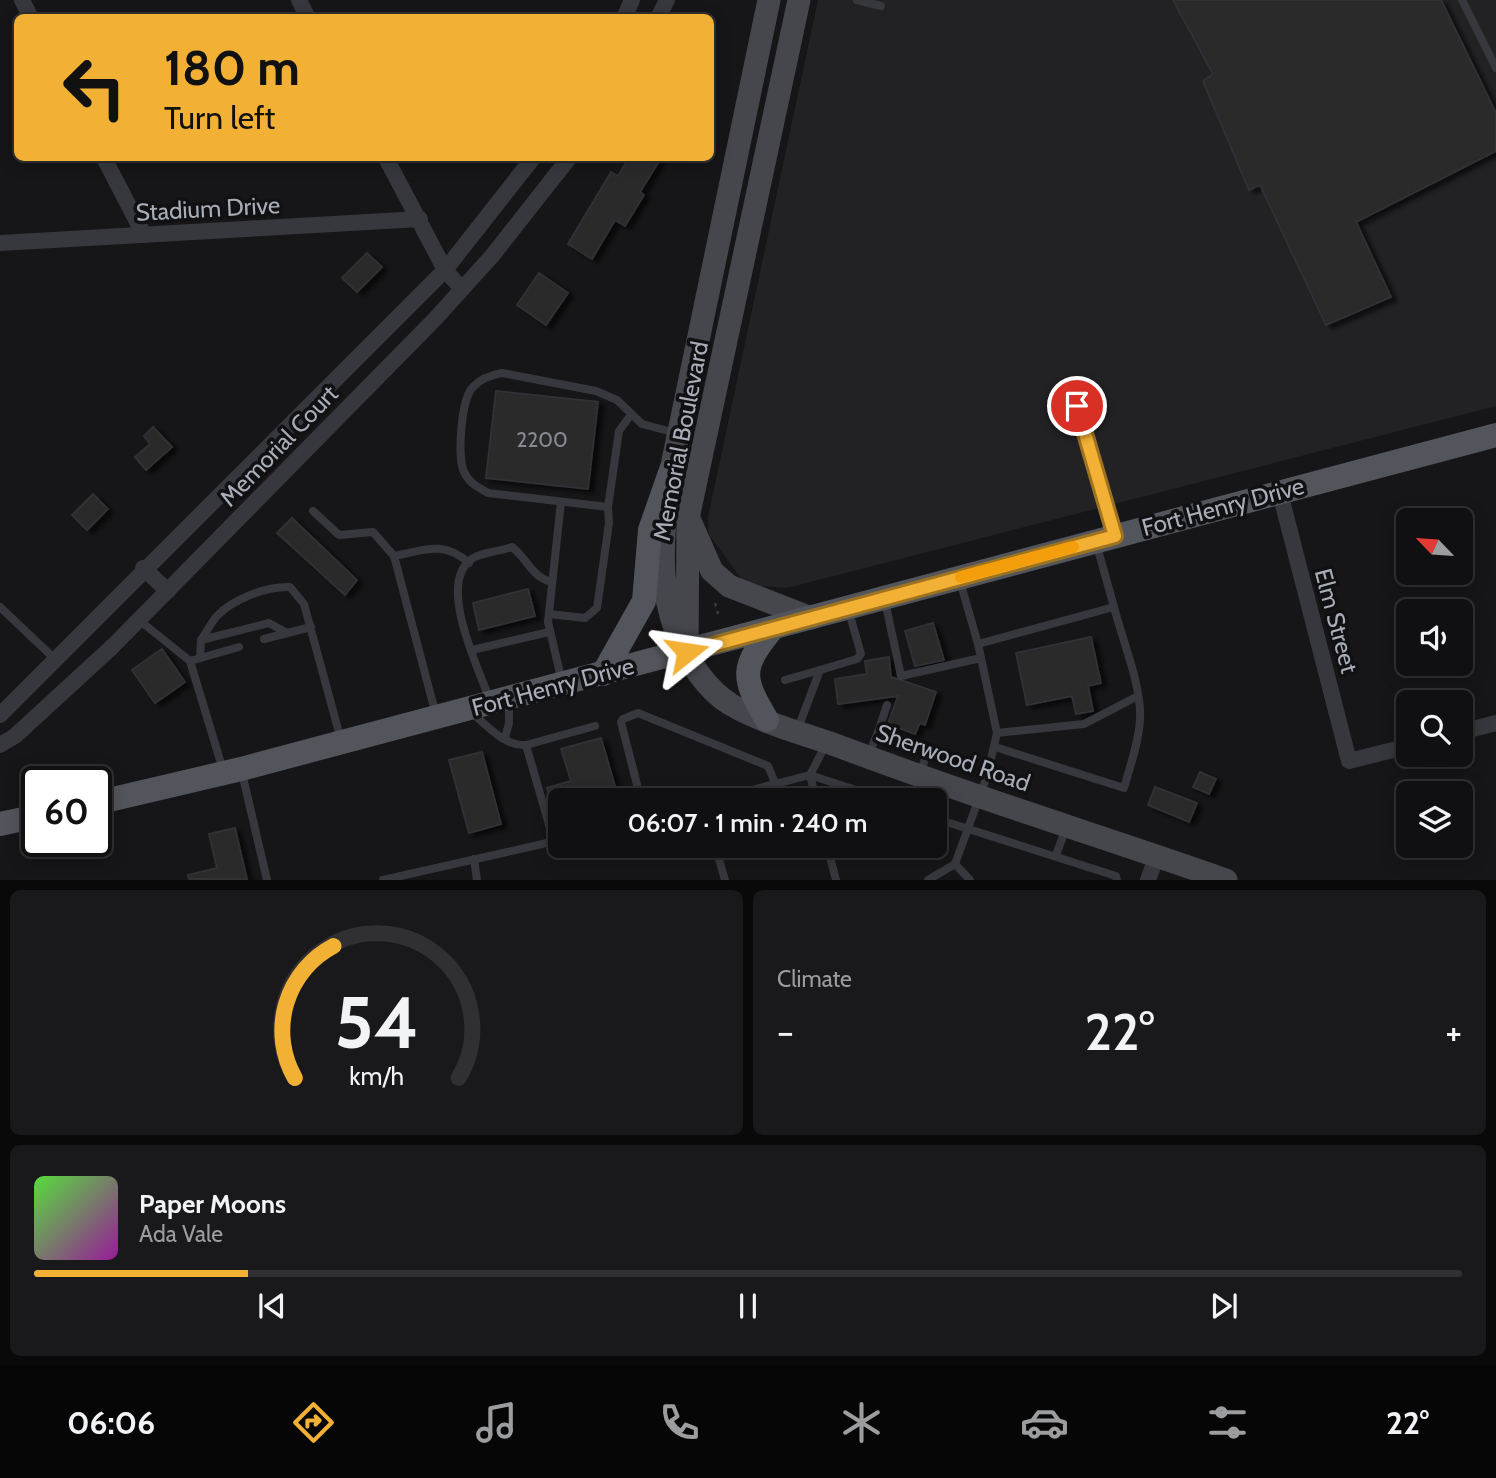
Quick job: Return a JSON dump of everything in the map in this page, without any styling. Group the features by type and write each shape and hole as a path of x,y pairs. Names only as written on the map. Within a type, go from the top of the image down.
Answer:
{"main road":[{"name":"Memorial Boulevard","path":"687,652 668,610 661,561 671,470 769,0"},
{"name":"Memorial Boulevard","path":"687,652 688,518 799,0"},
{"name":"Fort Henry Drive","path":"112,799 233,771 687,652 1496,435"},
{"path":"603,674 645,601 650,530 671,470"},
{"path":"688,518 712,571 729,586 811,618"},
{"path":"767,720 747,683 747,668 773,628"},
{"name":"Sherwood Road","path":"687,652 700,675 730,704 767,720 1226,880"},
{"path":"0,824 21,819"}],"street":[{"path":"106,161 144,235"},
{"path":"388,161 445,270 462,289"},
{"name":"Memorial Court","path":"0,715 57,661 143,568 445,270 531,161"},
{"name":"Memorial Court","path":"0,746 15,736 139,620 462,289 567,161"},
{"name":"Stadium Drive","path":"0,243 419,219"},
{"name":"Elm Street","path":"1280,492 1349,761 1396,749"},
{"path":"143,568 168,591"},
{"path":"1473,730 1496,723"},
{"path":"1148,880 1157,855"}],"lane":[{"path":"856,0 881,6"},
{"path":"1462,0 1496,68"},
{"path":"608,508 488,493 472,484 463,471 460,457 464,407 470,388 488,376 502,373 596,391 617,400 642,424 679,434"},
{"path":"995,747 1124,788 1139,734 1141,715 1138,696 1114,607 1105,538 1070,382"},
{"path":"549,614 585,618 597,608 619,431 631,416"},
{"path":"561,502 549,632 563,684"},
{"path":"313,511 339,535 373,532 394,556 436,718"},
{"path":"394,556 442,547 455,550 469,563"},
{"path":"552,582 544,580 526,566 512,547 474,558 469,563 458,582 457,604 489,704 496,735 505,738 514,746 526,745 595,726"},
{"path":"928,880 955,864 980,795 997,733 978,644 959,578"},
{"path":"200,658 201,640 218,615 243,599 276,586 290,587 304,604 341,743"},
{"path":"884,598 901,676 981,658"},
{"path":"0,607 57,661"},
{"path":"978,644 1114,607"},
{"path":"785,680 857,659 861,654 848,608"},
{"path":"139,620 190,661 233,771 267,880"},
{"path":"201,640 269,623 287,633"},
{"path":"264,639 311,627"},
{"path":"472,650 549,632"},
{"path":"190,661 239,647"},
{"path":"797,731 820,670"},
{"path":"997,733 1084,724 1138,696"},
{"path":"489,704 509,723 505,738"},
{"path":"868,757 887,705"},
{"path":"637,788 621,722 638,713 768,766 776,785"},
{"path":"878,732 925,748 927,752 920,775"},
{"path":"813,788 810,775 827,742"},
{"path":"526,745 548,813"},
{"path":"764,788 810,775 850,788"},
{"path":"947,823 1056,855 1116,876 1117,880"},
{"path":"1056,855 1067,825"},
{"path":"383,880 548,843"},
{"path":"718,858 724,880"},
{"path":"830,858 836,880"},
{"path":"474,859 477,880"},
{"path":"955,864 970,880"}],"path":[{"path":"708,605 715,603 718,614"}],"shaded area":[{"path":"818,0 1496,0 1496,406 787,588 760,586 741,578 709,535 708,517"}],"building":[{"path":"1173,0 1441,0 1496,113 1496,151 1356,222 1391,297 1326,325 1260,185 1249,190 1203,81 1213,74"},
{"path":"627,161 659,161 640,192 644,195 625,226 615,220 592,259 568,244 611,172 618,176"},
{"path":"367,253 382,267 357,292 342,278"},
{"path":"539,273 568,293 546,325 517,305"},
{"path":"496,391 598,402 588,489 486,478"},
{"path":"153,427 172,447 146,470 135,457 150,444 144,436"},
{"path":"93,494 108,509 87,530 72,515"},
{"path":"292,518 357,580 345,595 277,533"},
{"path":"528,589 535,616 479,630 473,603"},
{"path":"933,623 944,660 915,666 905,631"},
{"path":"1091,637 1101,683 1088,686 1093,711 1076,714 1072,696 1027,705 1016,653"},
{"path":"162,649 185,682 155,703 132,670"},
{"path":"889,657 891,677 936,692 925,725 920,723 915,734 888,724 898,696 838,704 835,679 867,674 865,661"},
{"path":"601,738 616,788 548,788 548,791 547,788 571,781 561,749"},
{"path":"482,752 501,824 469,833 449,760"},
{"path":"1200,772 1216,779 1209,794 1193,787"},
{"path":"1155,787 1197,803 1189,822 1148,805"},
{"path":"235,828 247,879 189,879 188,875 217,868 209,834"}],"slow traffic":[{"path":"961,577 1073,547"}],"route":[{"path":"687,652 1115,536 1077,406"}]}
